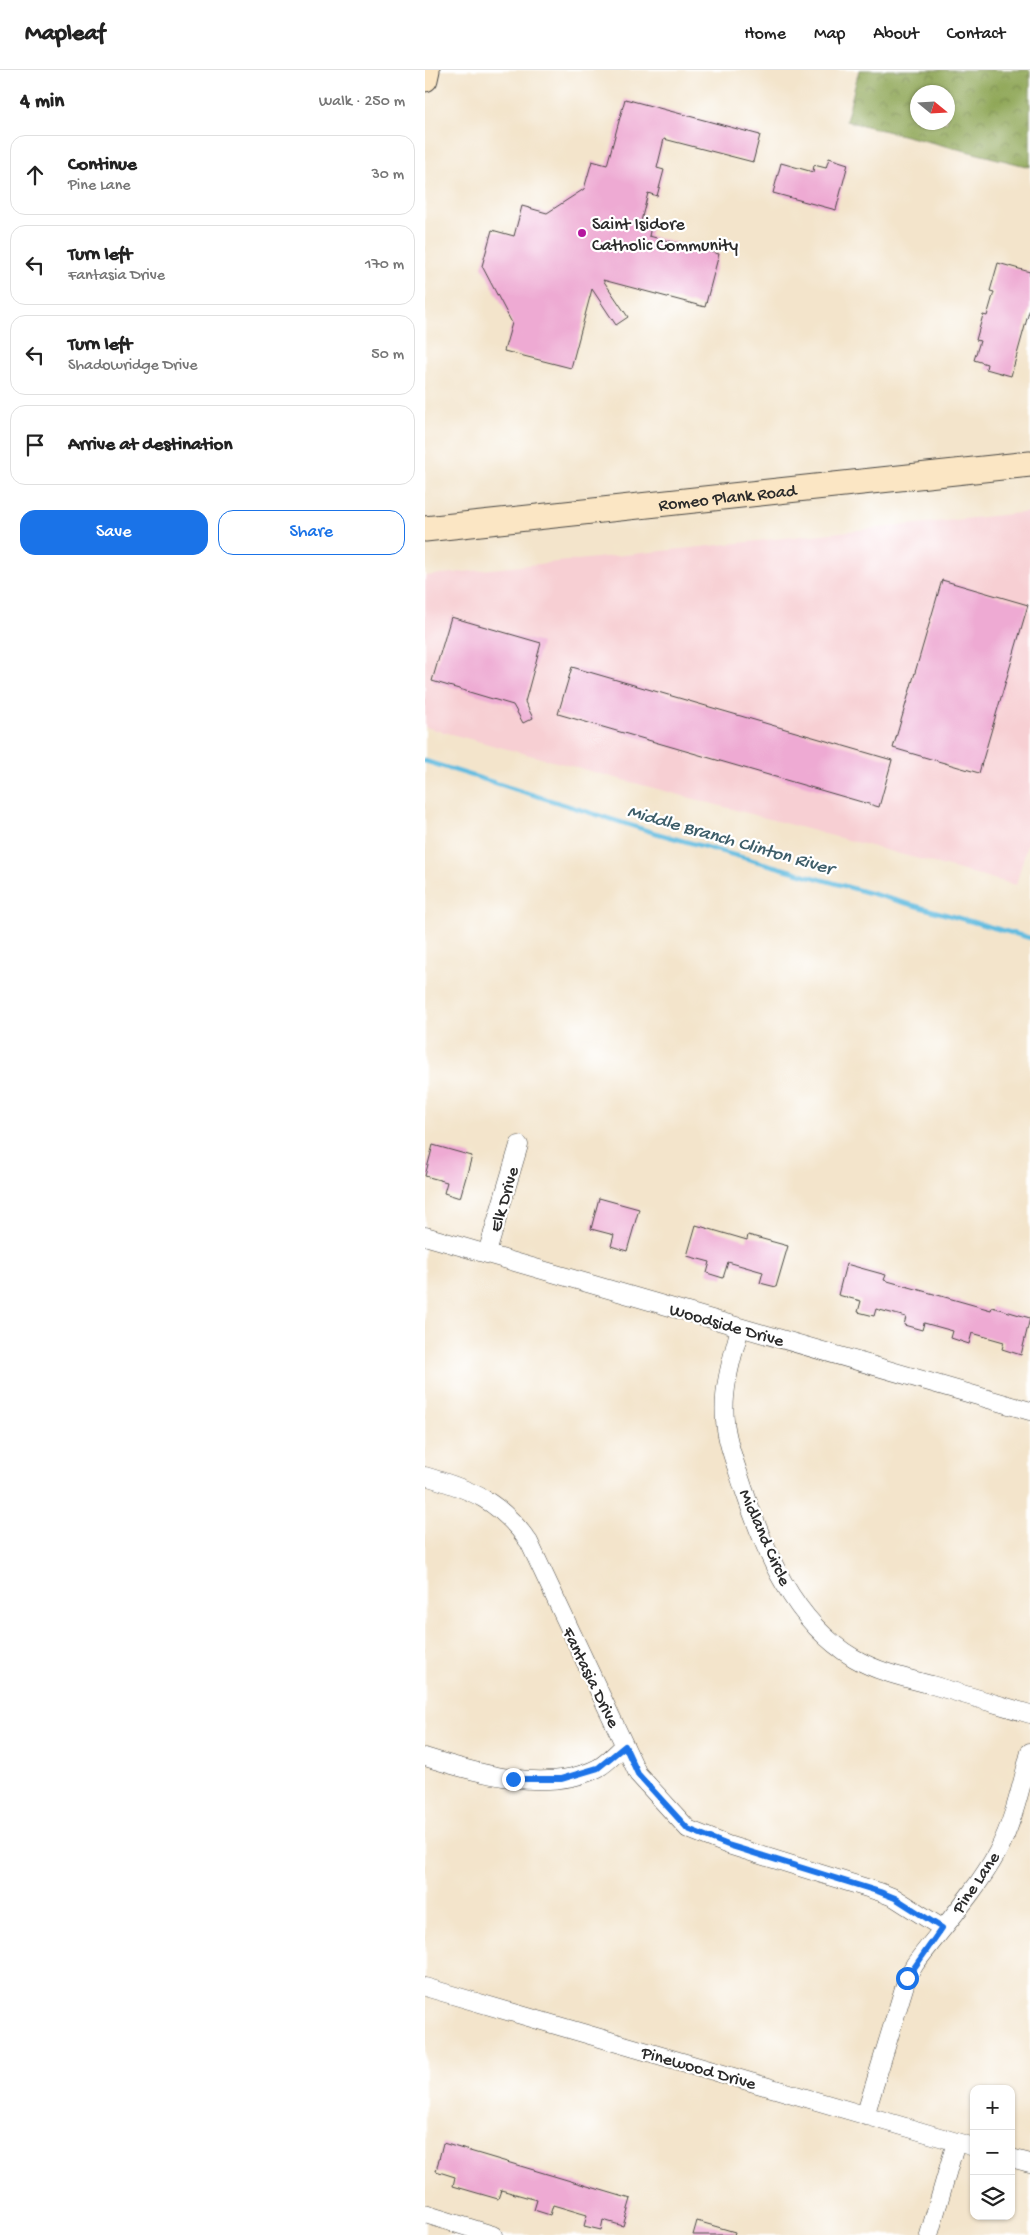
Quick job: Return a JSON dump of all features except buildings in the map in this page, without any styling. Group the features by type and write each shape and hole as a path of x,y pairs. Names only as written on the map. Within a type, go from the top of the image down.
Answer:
{"main road":[{"path":"425,78 427,70"},
{"name":"Romeo Plank Road","path":"425,529 1030,464"}],"street":[{"name":"Elk Drive","path":"487,1253 519,1145"},
{"name":"Woodside Drive","path":"425,1236 1030,1411"},
{"name":"Midland Circle","path":"740,1328 727,1378 725,1422 729,1445 758,1529 769,1553 803,1611 828,1640 870,1667 1030,1714"},
{"name":"Fantasia Drive","path":"425,1476 461,1487 489,1501 514,1520 529,1542 638,1774 688,1829 728,1845 880,1892 895,1898 942,1928"},
{"path":"425,1757 470,1771 513,1779 561,1779 598,1768 625,1746"},
{"name":"Pine Lane","path":"865,2116 907,1978 997,1853 1015,1812 1030,1752"},
{"name":"Pinewood Drive","path":"425,1987 970,2146"},
{"path":"929,2235 957,2142"},
{"path":"1015,2159 1030,2163"},
{"path":"425,2214 493,2235"}],"shaded area":[{"path":"1030,512 1030,834 1016,885 425,727 425,576"}],"green space":[{"path":"859,70 1030,70 1030,167 846,121"}],"waterway":[{"name":"Middle Branch Clinton River","path":"425,761 652,832 1030,938"}],"place":[{"name":"Saint Isidore Catholic Community","path":"582,233"}],"route":[{"path":"513,1779 561,1779 598,1768 625,1746 638,1774 688,1829 728,1845 821,1872 880,1892 895,1898 942,1928 907,1978"}]}
